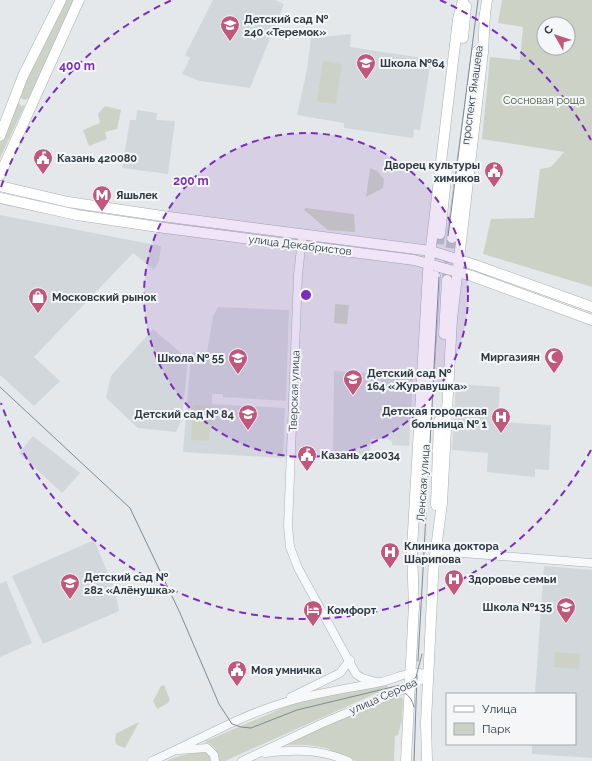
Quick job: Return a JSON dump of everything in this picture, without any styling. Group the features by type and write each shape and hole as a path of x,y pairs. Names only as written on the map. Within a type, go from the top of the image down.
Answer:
{"main road":[{"path":"0,136 18,93 23,76 61,0"},
{"path":"0,175 80,0"},
{"path":"414,609 412,549 430,263 458,19 464,0"},
{"name":"проспект Ямашева","path":"440,234 467,0"},
{"name":"проспект Ямашева","path":"452,238 474,65 487,0"},
{"path":"434,564 437,551 442,504 448,380 458,259 483,52 485,14"},
{"path":"18,93 20,100 23,102 33,103"},
{"name":"улица Декабристов","path":"0,186 76,203 169,218 431,251 458,259 592,307"},
{"name":"улица Декабристов","path":"0,198 77,215 430,263 457,271 592,320"},
{"name":"Ленская улица","path":"406,761 409,687 435,276"},
{"name":"Ленская улица","path":"427,761 425,746 447,280"}],"street":[{"name":"Тверская улица","path":"302,234 288,526 290,547 308,587 350,660 356,674 362,678 377,682"},
{"path":"437,551 592,563"},
{"name":"улица Серова","path":"152,761 278,704 340,673 350,660"},
{"name":"улица Серова","path":"278,704 377,682 410,673 417,672 428,675"},
{"name":"улица Серова","path":"242,761 325,722 409,687 428,675"},
{"path":"176,750 207,748 214,755 215,761"},
{"path":"256,755 301,750 322,752 348,761"}],"shaded area":[{"name":"Детский сад № 240 «Теремок»","path":"213,0 275,0 284,4 250,88 200,81 182,74 190,58 185,55"},
{"name":"Школа №64","path":"351,34 350,47 423,58 430,66 420,130 414,129 413,138 344,128 344,123 297,115 307,70 311,38"},
{"path":"137,110 157,113 156,120 175,121 168,174 122,168 130,120 136,120"},
{"name":"Московский рынок","path":"0,215 161,246 159,261 154,270 133,253 34,357 60,381 34,406 0,375"},
{"name":"Школа № 55","path":"218,307 289,310 286,401 223,397 223,394 212,394 212,404 285,408 283,458 183,452 191,356 193,352 207,353 213,316"},
{"path":"153,329 188,359 182,419 176,432 138,428 106,398 111,376"},
{"path":"334,371 413,376 409,446 392,445 392,441 388,439 371,439 370,456 333,456"},
{"name":"Детская городская больница № 1","path":"456,384 500,387 498,422 551,425 549,470 535,469 535,477 487,472 488,453 452,450"},
{"path":"33,436 80,473 62,493 19,453"},
{"name":"Детский сад № 282 «Алёнушка»","path":"94,540 115,590 119,611 43,644 12,576"},
{"name":"Школа №135","path":"544,566 592,570 592,758 532,754 532,745 576,745 576,693 535,693"},
{"path":"6,581 32,643 0,657 0,584"}],"green space":[{"path":"64,0 76,0 29,98 25,100 21,98 20,93"},
{"name":"Сосновая роща","path":"502,0 592,0 592,287 483,254 491,219 534,218 540,169 551,167 564,152 482,139 490,57 520,60 523,27 498,23"},
{"path":"323,61 342,64 336,104 319,102 317,99"},
{"path":"17,101 21,106 25,105 0,158 0,143"},
{"path":"105,106 121,110 117,129 105,132 107,139 89,146 83,130 100,123 98,114"},
{"path":"370,168 377,171 384,179 383,188 366,197"},
{"path":"305,208 354,214 355,232 328,230 304,210"},
{"path":"335,304 349,305 347,324 334,323"},
{"path":"193,405 211,406 209,441 191,440"},
{"path":"555,652 580,654 579,669 554,667"},
{"path":"387,684 388,688 225,761 216,761 216,749 209,743 204,742 292,704"},
{"path":"164,685 170,700 168,703 157,709 153,701 161,686"},
{"path":"397,695 403,699 402,720 398,735 395,736 394,761 356,761 326,748 308,745 284,745 344,717"},
{"path":"139,722 125,748 117,745 115,741 115,734"},
{"path":"203,749 211,757 211,761 167,761 199,750"}],"tunnel":[{"path":"435,274 440,234"},
{"path":"447,278 452,238"}],"tram line":[{"path":"448,236 478,0"},
{"path":"418,661 439,277"},
{"path":"0,387 130,508 180,613 219,704 232,724 251,728 297,710 409,683 416,677 422,654"},
{"path":"414,761 417,675"},
{"path":"392,688 400,690 409,696 414,707"}],"place":[{"name":"Детский сад № 240 «Теремок»","path":"230,42"},
{"name":"Школа №64","path":"366,80"},
{"name":"Казань 420080","path":"43,175"},
{"name":"Дворец культуры химиков","path":"494,188"},
{"name":"Яшьлек","path":"102,212"},
{"name":"Московский рынок","path":"38,314"},
{"name":"Миргазиян","path":"554,374"},
{"name":"Школа № 55","path":"238,375"},
{"name":"Детский сад № 164 «Журавушка»","path":"353,396"},
{"name":"Детский сад № 84","path":"248,431"},
{"name":"Детская городская больница № 1","path":"501,434"},
{"name":"Казань 420034","path":"307,472"},
{"name":"Клиника доктора Шарипова","path":"390,569"},
{"name":"Здоровье семьи","path":"454,596"},
{"name":"Детский сад № 282 «Алёнушка»","path":"70,600"},
{"name":"Школа №135","path":"566,624"},
{"name":"Комфорт","path":"313,627"},
{"name":"Моя умничка","path":"237,687"}]}
